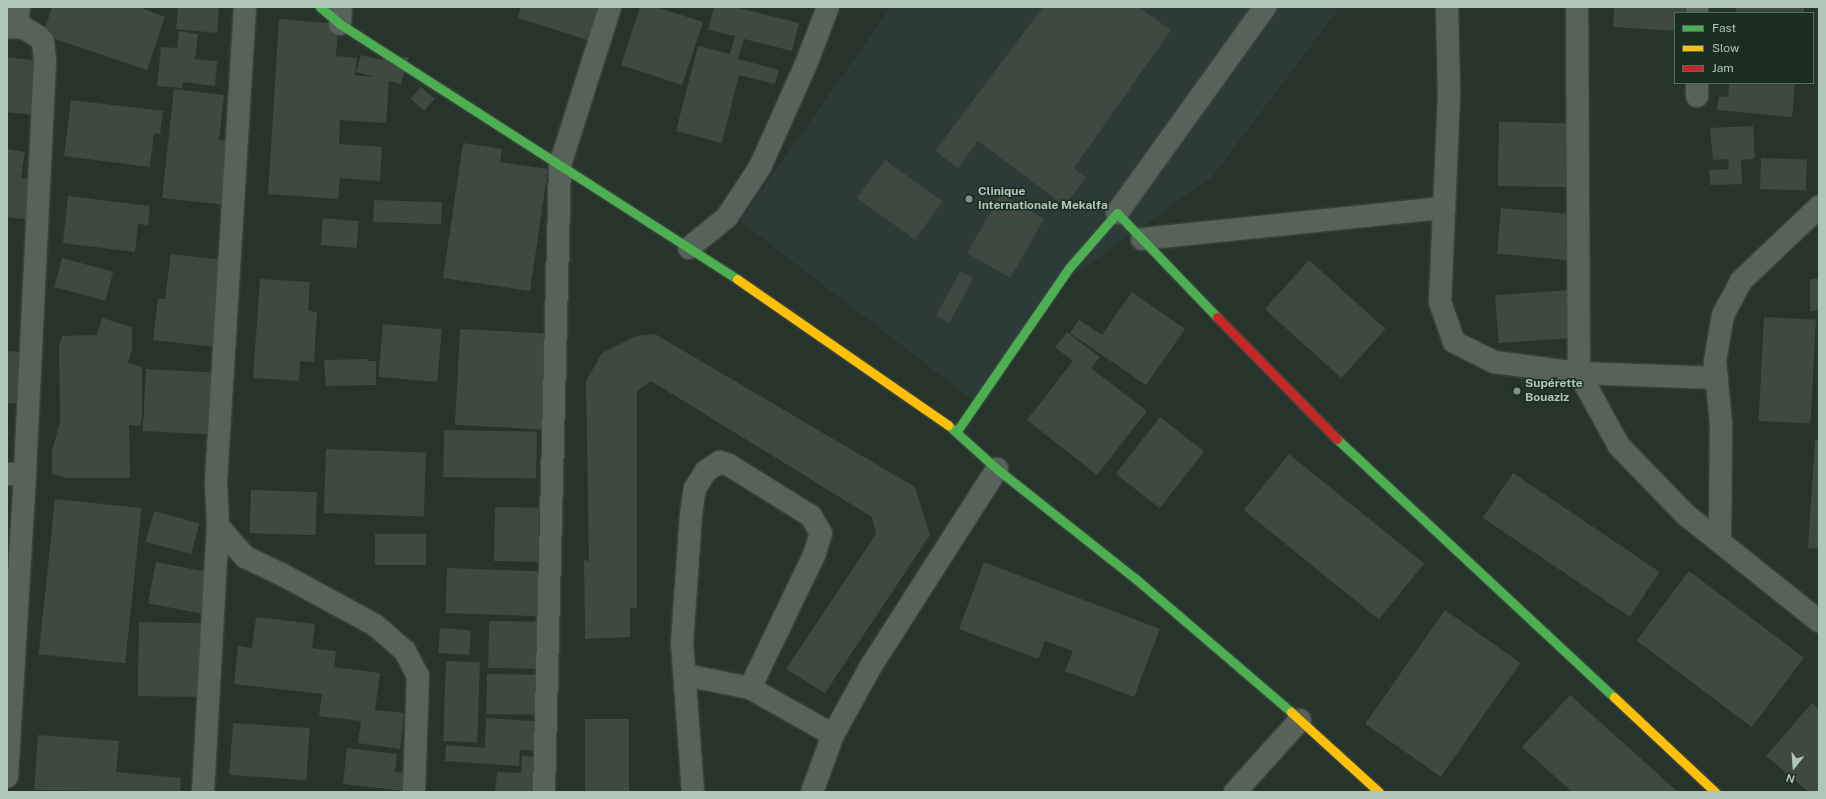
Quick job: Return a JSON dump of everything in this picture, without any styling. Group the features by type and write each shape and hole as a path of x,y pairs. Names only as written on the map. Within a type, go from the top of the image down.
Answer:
{"street":[{"path":"203,792 218,526 216,481 245,7"},
{"path":"320,7 340,15 560,165 778,305 957,431 997,469 1136,579 1300,720 1380,792"},
{"path":"544,792 560,165 610,7"},
{"path":"689,248 727,217 760,166 806,64 828,7"},
{"path":"957,431 1069,268 1117,214 1265,7"},
{"path":"1447,7 1449,96 1440,302 1454,342 1494,362 1579,373 1717,378"},
{"path":"1577,7 1579,373 1619,446 1686,515 1819,621"},
{"path":"7,776 16,474 45,62 44,42 14,20"},
{"path":"1142,239 1444,208"},
{"path":"1720,541 1721,424 1715,361 1723,315 1741,281 1818,211"},
{"path":"1117,214 1315,419 1715,792"},
{"path":"693,792 682,643 691,515 696,488 706,471 720,462 729,465 811,516 821,533 815,553 750,688"},
{"path":"812,792 833,735 870,666 997,469"},
{"path":"218,526 245,557 283,574 375,625 406,651 418,676 414,792"},
{"path":"685,675 750,688 833,735"},
{"path":"1235,792 1300,720"}],"shaded area":[{"name":"Clinique Internationale Mekalfa","path":"891,7 1340,7 1213,176 1067,280 978,404 740,221"}],"building":[{"path":"52,7 139,7 165,17 147,70 43,35"},
{"path":"178,7 219,7 217,33 176,29"},
{"path":"521,7 604,7 594,42 518,18"},
{"path":"640,7 656,7 703,22 682,85 621,65"},
{"path":"714,7 735,7 799,23 792,51 744,39 738,59 779,70 775,84 739,75 722,143 676,131 698,46 730,54 735,36 708,30"},
{"path":"1043,7 1139,7 1171,30 1074,168 1086,178 1065,206 978,141 958,168 935,151"},
{"path":"1614,7 1685,7 1684,12 1674,12 1674,31 1613,27"},
{"path":"1736,7 1804,7 1804,12 1736,12"},
{"path":"279,19 338,24 336,56 357,58 355,75 375,77 356,72 361,55 377,59 409,57 401,84 389,81 386,123 340,120 339,144 382,147 380,181 340,178 338,199 268,194"},
{"path":"179,31 198,34 195,59 217,61 215,86 183,82 182,88 157,86 161,47 177,48"},
{"path":"7,57 39,61 33,115 7,112"},
{"path":"1729,84 1795,84 1792,117 1717,110 1719,96 1728,97"},
{"path":"421,87 435,99 424,111 411,99"},
{"path":"174,89 224,95 219,140 232,142 226,205 162,198"},
{"path":"71,100 163,111 160,134 154,133 150,167 64,156"},
{"path":"1499,122 1578,123 1577,187 1498,186"},
{"path":"1753,126 1755,159 1741,160 1742,184 1710,185 1709,170 1729,169 1728,159 1713,160 1710,128"},
{"path":"463,143 502,149 500,162 548,169 530,291 443,278"},
{"path":"7,149 25,152 21,178 36,180 31,220 7,217"},
{"path":"1761,158 1807,160 1806,191 1760,189"},
{"path":"885,160 942,202 915,240 857,198"},
{"path":"1001,194 1044,219 1010,278 967,253"},
{"path":"68,196 150,206 148,225 138,224 135,252 63,243"},
{"path":"374,200 442,202 441,224 373,222"},
{"path":"1501,208 1577,215 1573,260 1497,254"},
{"path":"323,218 359,221 357,248 321,245"},
{"path":"171,254 225,260 215,347 153,340 158,299 165,299"},
{"path":"62,258 113,272 105,301 54,287"},
{"path":"1309,260 1386,329 1341,378 1265,309"},
{"path":"960,271 973,278 949,323 936,316"},
{"path":"260,279 310,282 308,311 317,312 314,362 300,361 299,381 253,378"},
{"path":"1810,279 1819,279 1819,311 1810,311"},
{"path":"1570,290 1573,338 1499,343 1495,295"},
{"path":"1132,292 1185,329 1146,385 1070,333 1079,320 1102,335"},
{"path":"1764,317 1816,320 1810,424 1759,421"},
{"path":"102,318 132,327 132,349 128,363 142,367 142,419 140,426 129,425 130,478 67,478 52,474 52,451 60,422 59,347 62,336 97,335"},
{"path":"383,324 442,329 437,382 378,377"},
{"path":"460,329 552,334 547,430 455,425"},
{"path":"1067,332 1100,357 1091,368 1147,411 1097,475 1027,420 1073,361 1055,347"},
{"path":"655,334 915,487 930,535 825,693 786,669 876,534 872,517 651,381 637,391 637,608 630,608 630,637 585,639 584,560 589,561 586,381 602,353 636,336"},
{"path":"7,351 32,353 28,404 7,403"},
{"path":"368,359 368,361 376,361 376,385 326,386 324,360"},
{"path":"146,369 219,373 216,435 143,431"},
{"path":"1160,417 1204,451 1160,508 1116,474"},
{"path":"444,430 537,432 536,479 443,477"},
{"path":"1815,440 1819,441 1819,549 1808,548"},
{"path":"326,449 426,452 424,516 324,513"},
{"path":"1289,454 1424,564 1379,619 1244,510"},
{"path":"1513,473 1660,572 1630,617 1483,518"},
{"path":"251,490 317,492 315,535 249,533"},
{"path":"55,499 142,508 125,663 39,654"},
{"path":"495,507 539,508 538,562 494,561"},
{"path":"154,511 199,523 191,554 146,542"},
{"path":"375,534 426,534 426,565 375,565"},
{"path":"156,562 209,572 201,614 148,603"},
{"path":"984,562 1160,629 1134,697 1065,671 1073,651 1045,641 1038,659 959,629"},
{"path":"447,568 540,571 538,616 445,613"},
{"path":"1689,571 1804,658 1752,727 1637,640"},
{"path":"1445,610 1520,663 1441,777 1365,724"},
{"path":"256,617 315,624 312,648 336,651 334,667 380,673 375,710 404,713 400,749 358,743 361,721 319,716 322,694 234,684 238,646 252,648"},
{"path":"489,621 539,622 538,669 488,668"},
{"path":"139,622 204,623 203,697 138,696"},
{"path":"440,628 471,630 469,655 438,653"},
{"path":"446,661 480,662 477,742 443,741"},
{"path":"487,674 537,675 536,715 486,714"},
{"path":"1570,695 1678,792 1572,792 1522,747"},
{"path":"1812,703 1819,709 1819,792 1809,792 1766,756"},
{"path":"486,718 546,722 545,751 520,750 519,766 445,761 446,745 485,748"},
{"path":"585,719 629,719 629,792 585,792"},
{"path":"233,723 310,728 306,780 229,775"},
{"path":"38,735 119,741 116,772 181,778 180,792 34,790"},
{"path":"347,748 397,754 395,772 414,774 412,792 343,784"},
{"path":"522,756 547,758 545,792 495,792 497,772 521,773"}],"traffic: fast":[{"path":"320,7 340,24 737,279"},
{"path":"957,431 1069,268 1117,213 1217,317"},
{"path":"948,425 997,469 1136,579 1291,712"},
{"path":"1337,439 1614,697"}],"traffic: slow":[{"path":"737,279 948,425"},
{"path":"1614,697 1715,792"},
{"path":"1291,712 1379,792"}],"traffic: jam":[{"path":"1217,317 1337,439"}],"place":[{"name":"Clinique Internationale Mekalfa","path":"969,199"},
{"name":"Supérette Bouaziz","path":"1517,391"}]}
